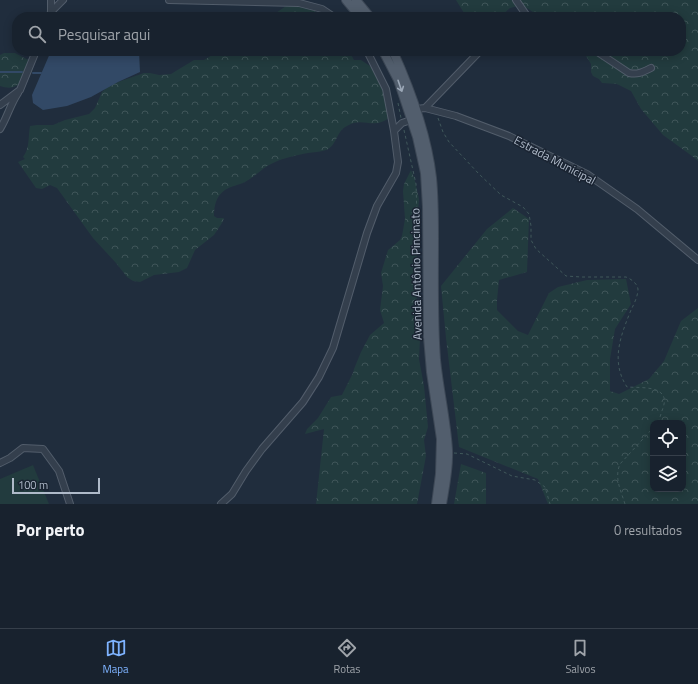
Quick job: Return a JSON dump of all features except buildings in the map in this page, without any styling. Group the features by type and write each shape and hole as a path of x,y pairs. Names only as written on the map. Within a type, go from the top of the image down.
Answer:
{"main road":[{"path":"346,0 356,12"},
{"path":"356,0 366,12"},
{"name":"Avenida Antônio Pincinato","path":"386,56 398,80 411,120 420,135 430,161 434,209 434,313 436,361 448,452 446,482 442,504"},
{"name":"Avenida Antônio Pincinato","path":"395,56 416,109 420,135 414,145 419,167 425,173 427,207 428,337 431,372 441,439 440,474 436,504"}],"street":[{"path":"50,12 51,0"},
{"path":"52,12 63,0"},
{"path":"169,0 299,3 322,9 326,12"},
{"path":"516,0 524,12"},
{"path":"0,129 5,122 8,111 20,90 34,56"},
{"path":"221,504 232,494 262,449 303,402 319,377 332,348 367,233 378,206 396,173 398,162 394,130 386,89 370,56"},
{"path":"425,108 475,56"},
{"path":"604,56 629,73 639,74 650,68"},
{"path":"8,111 1,104 20,90"},
{"name":"Estrada Municipal","path":"416,109 425,108 437,111 509,136 587,174 637,209 698,260"},
{"path":"394,130 402,123 411,120"},
{"path":"0,463 10,458 23,448 43,449 59,471 70,504"}],"path":[{"path":"398,104 416,184 418,250"},
{"path":"437,111 443,132 449,142 479,174 502,195 523,207 529,214 531,240 536,249 566,276 626,277 635,283 638,289 621,336 618,357 622,378 627,386 662,392 665,397 665,403 658,420"},
{"path":"625,504 617,478 620,464 650,431"},
{"path":"448,452 467,454 512,476 535,480 545,487 550,504"}],"green space":[{"path":"456,0 698,0 698,161 663,135 641,109 631,91 617,84 602,83 599,79 593,76 591,72 591,64 586,56 686,56 686,12 533,12 527,8 518,6 510,8 506,12 463,12"},
{"path":"289,4 306,4 316,12 277,12"},
{"path":"4,53 12,53 12,56 21,56 30,61 21,82 13,87 7,88 0,86 0,55"},
{"path":"211,56 352,56 354,60 361,60 370,66 381,82 389,101 390,117 378,123 353,123 343,128 330,148 277,161 245,182 225,190 218,198 214,212 214,216 217,218 224,218 222,223 214,235 195,250 187,268 179,272 154,275 140,282 133,281 127,277 93,238 57,188 50,185 42,189 36,188 18,162 25,159 23,157 28,146 30,126 53,125 65,120 89,114 95,108 102,92 107,87 118,82 144,73 159,75 171,74 194,60 204,60"},
{"path":"411,170 419,199 417,225 417,303 420,339 419,359 424,386 428,427 424,440 426,456 417,504 316,504 324,429 305,434 307,429 318,418 331,397 342,395 370,335 384,323 380,310 383,286 381,273 388,250 400,240 402,236 405,219 403,191 404,184"},
{"path":"513,208 529,219 527,272 499,280 497,310 518,331 528,335 549,293 558,287 587,280 626,279 631,304 615,329 610,359 610,391 619,394 649,379 664,361 681,321 698,308 698,504 548,504 538,479 459,447 441,286 487,229"},
{"path":"461,464 486,473 486,504 454,504"},
{"path":"33,465 49,504 0,504 0,479"}],"water":[{"path":"49,56 139,56 140,72 91,97 67,106 43,110 33,103 32,95"}],"waterway":[{"path":"0,72 22,72"},
{"path":"33,73 41,73"}]}
